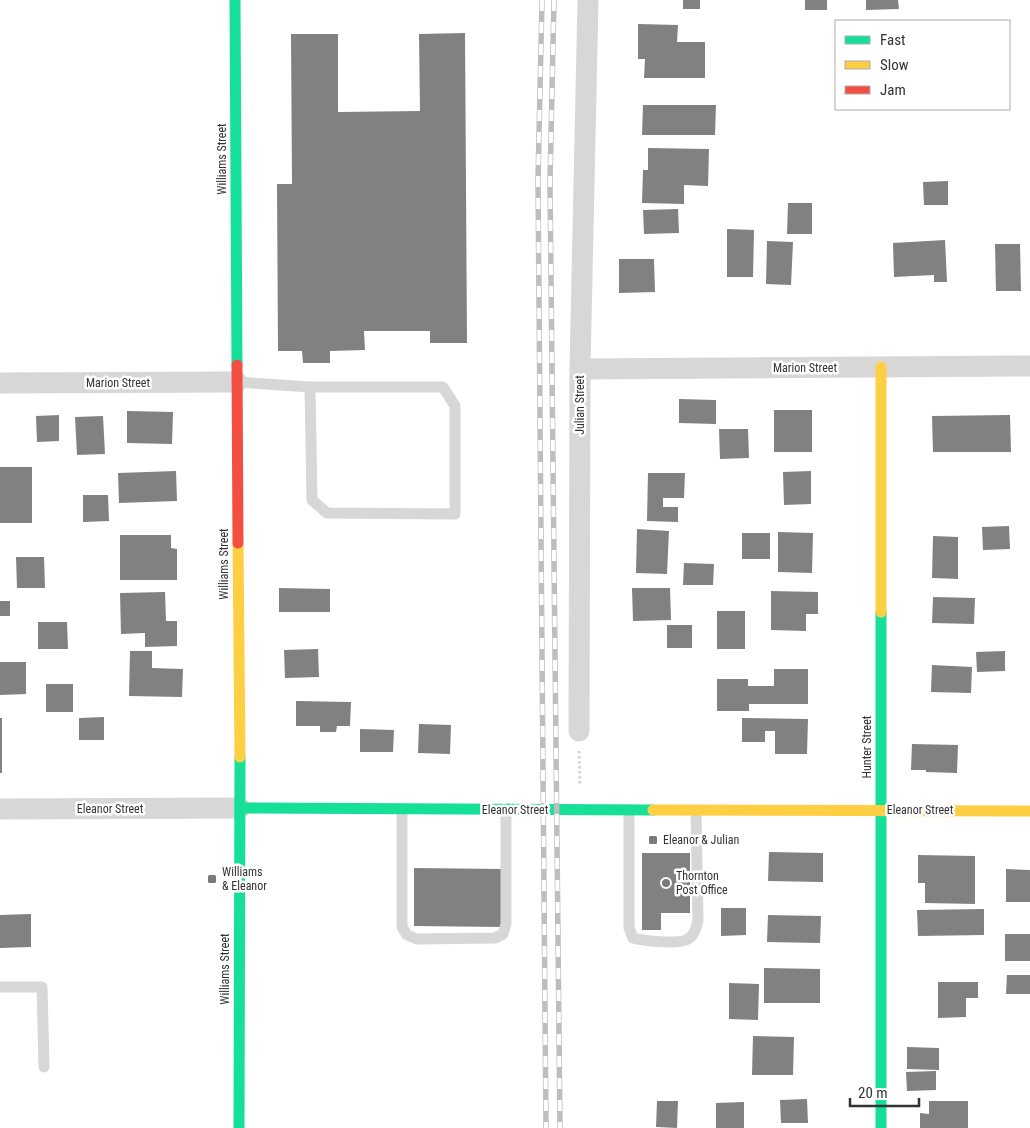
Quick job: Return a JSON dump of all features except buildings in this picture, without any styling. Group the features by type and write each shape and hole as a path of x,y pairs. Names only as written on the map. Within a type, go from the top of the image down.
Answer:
{"street":[{"name":"Williams Street","path":"235,0 240,808 239,1128"},
{"name":"Julian Street","path":"579,731 580,369 588,0"},
{"name":"Marion Street","path":"580,369 1030,366"},
{"name":"Hunter Street","path":"881,367 881,1128"},
{"name":"Marion Street","path":"0,383 237,382"},
{"name":"Eleanor Street","path":"0,809 1030,810"}],"lane":[{"path":"237,382 310,387 443,387 454,406 454,514 327,513 312,500 310,387"},
{"path":"402,809 402,927 407,935 417,939 495,938 503,934 506,924 506,810"},
{"path":"629,810 629,928 633,938 647,942 685,941 694,934 698,920 696,810"},
{"path":"0,987 42,986 44,1067"}],"path":[{"path":"579,731 580,810"}],"railway":[{"path":"542,0 538,180 546,1128"},
{"path":"554,0 550,181 560,1128"}],"traffic: fast":[{"path":"235,0 237,365"},
{"path":"881,612 881,1128"},
{"path":"239,1128 240,757"},
{"path":"240,808 653,810"}],"traffic: slow":[{"path":"881,367 881,612"},
{"path":"238,543 240,757"},
{"path":"653,810 1030,811"}],"traffic: jam":[{"path":"237,365 238,543"}],"place":[{"name":"Eleanor & Julian","path":"653,840"},
{"name":"Williams & Eleanor","path":"212,879"},
{"name":"Thornton Post Office","path":"666,883"}]}
